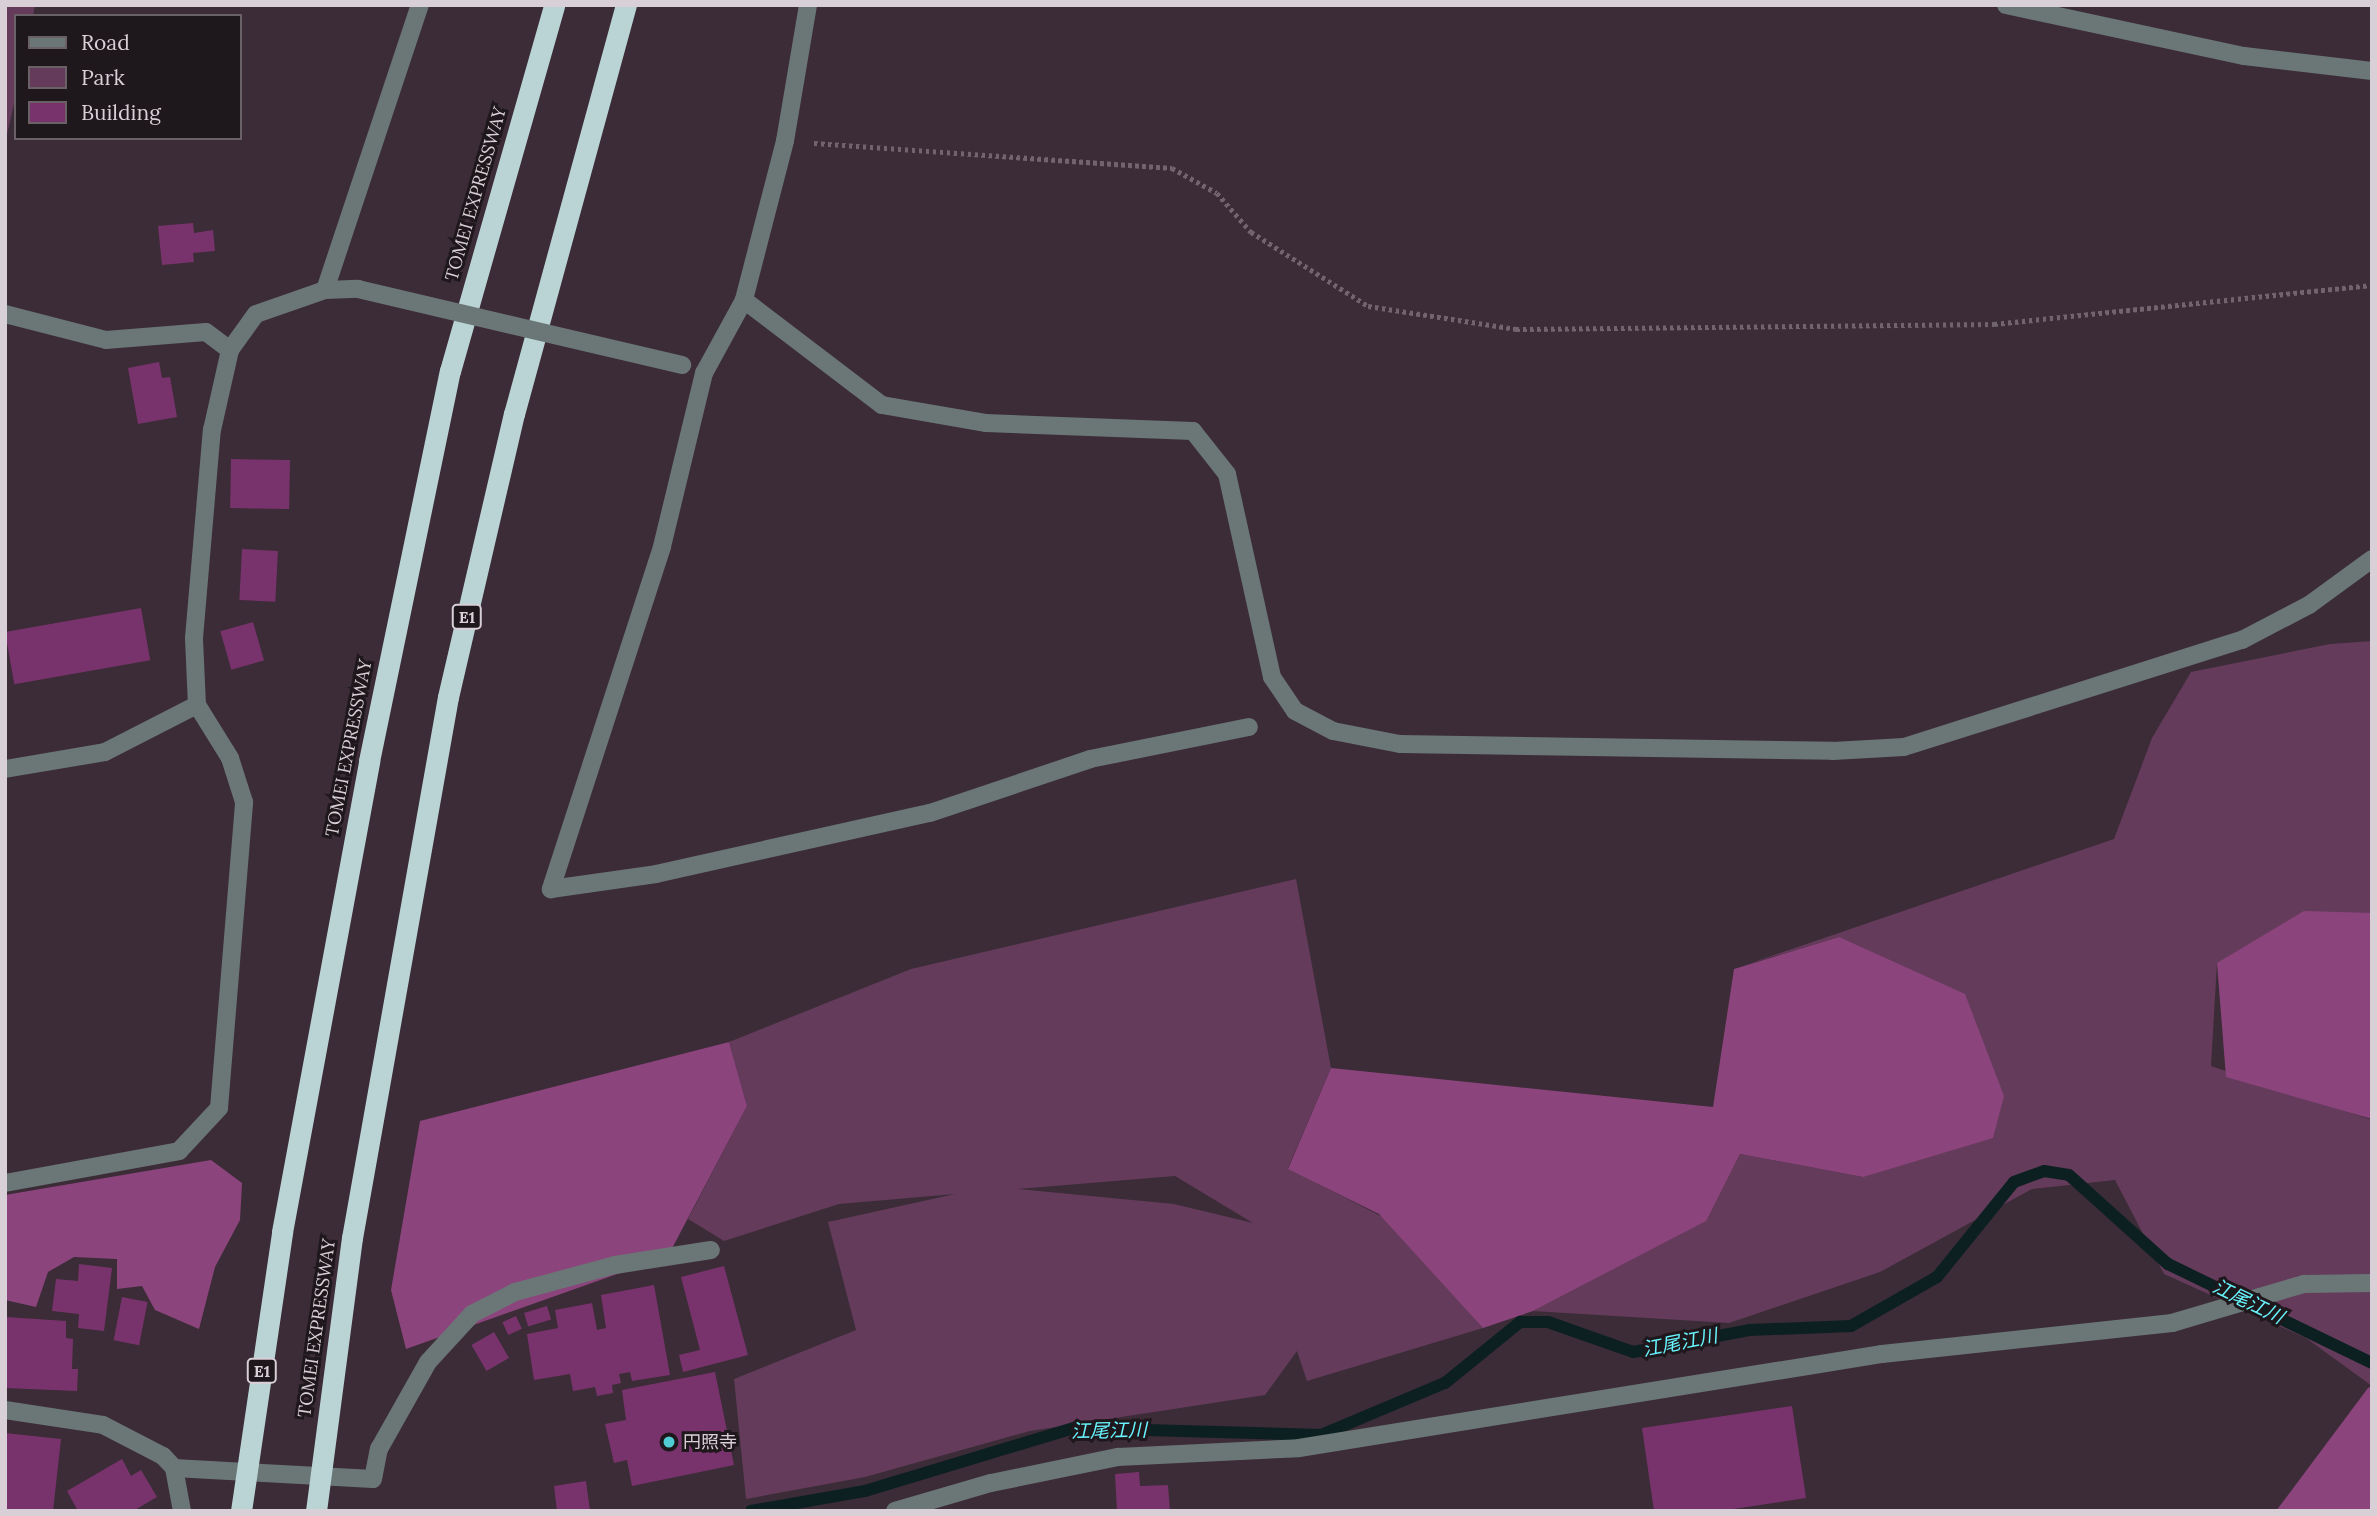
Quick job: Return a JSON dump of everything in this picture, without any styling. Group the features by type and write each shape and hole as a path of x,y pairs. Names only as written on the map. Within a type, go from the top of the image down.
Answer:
{"highway":[{"name":"TOMEI EXPRESSWAY","path":"241,1511 282,1232 369,761 450,371 554,5"},
{"name":"TOMEI EXPRESSWAY","path":"316,1511 352,1238 448,697 514,414 626,5"}],"street":[{"path":"325,290 420,5"},
{"path":"808,5 785,141 744,300 704,373 662,547 551,889 656,874 930,813 1090,759 1249,727"},
{"path":"2006,5 2244,57 2372,71"},
{"path":"5,1183 135,1163 179,1151 219,1108 244,802 230,758 197,705 194,638 212,430 230,350 256,314 325,290 358,289 681,365 704,373"},
{"path":"744,300 882,405 986,423 1193,431 1227,474 1272,677 1296,711 1332,731 1399,744 1833,751 1904,747 2242,640 2309,605 2372,559"},
{"path":"5,314 106,340 206,332 230,350"},
{"path":"5,769 105,752 197,705"},
{"path":"174,1468 373,1479 379,1449 428,1362 472,1314 515,1292 615,1265 711,1250"},
{"path":"895,1511 991,1483 1118,1457 1299,1448 1882,1354 2172,1323 2304,1284 2372,1283"},
{"path":"5,1410 103,1425 163,1456 174,1468 182,1511"}],"path":[{"path":"785,141 1172,168 1217,193 1251,232 1368,306 1516,329 1994,324 2372,285"}],"green space":[{"path":"5,5 35,5 33,14 14,14 14,104 5,143"},
{"path":"2372,641 2372,924 2217,963 2211,1066 2372,1120 2372,1386 2306,1338 2164,1274 2115,1180 2032,1189 1880,1272 1729,1323 1533,1311 1705,1221 1740,1154 1863,1177 1839,937 1745,965 2114,839 2152,738 2191,672 2330,644"},
{"path":"1296,879 1331,1068 1288,1168 1398,1225 1483,1328 1307,1381 1297,1351 1265,1395 1030,1431 865,1477 746,1499 734,1379 856,1330 828,1222 955,1194 839,1204 724,1241 688,1219 747,1106 729,1042 911,969","holes":["1175,1176 1253,1223 1174,1204 1018,1189"]}],"shaded area":[{"path":"2304,911 2372,913 2372,1119 2226,1077 2217,963"},
{"path":"1839,937 1965,994 2004,1096 1993,1138 1863,1177 1740,1154 1706,1221 1533,1311 1483,1328 1379,1214 1288,1169 1331,1068 1713,1107 1734,969"},
{"path":"729,1042 747,1106 668,1256 406,1349 391,1290 420,1121"},
{"path":"211,1160 242,1183 240,1220 215,1267 199,1329 155,1310 142,1286 117,1289 117,1259 74,1257 48,1272 36,1307 5,1300 5,1195"},
{"path":"2372,1386 2372,1511 2276,1511 2368,1388"}],"building":[{"path":"193,223 194,233 213,230 215,251 193,253 194,262 162,265 158,226"},
{"path":"159,362 162,378 170,377 177,417 138,424 128,368"},
{"path":"231,459 290,460 289,509 230,508"},
{"path":"242,549 278,551 275,602 239,600"},
{"path":"141,608 150,660 14,684 5,632"},
{"path":"253,622 264,660 231,670 220,631"},
{"path":"79,1264 112,1268 104,1331 78,1328 79,1314 52,1311 56,1279 78,1281"},
{"path":"724,1266 748,1355 683,1372 679,1355 700,1350 681,1277"},
{"path":"654,1285 670,1375 632,1381 630,1372 619,1374 621,1383 612,1385 613,1393 597,1396 595,1387 573,1391 570,1374 534,1380 527,1334 558,1328 555,1310 592,1303 597,1330 606,1328 601,1295"},
{"path":"122,1297 148,1302 139,1345 114,1340"},
{"path":"547,1306 551,1319 528,1326 524,1313"},
{"path":"516,1316 522,1329 508,1335 502,1322"},
{"path":"6,1317 66,1321 66,1338 73,1339 72,1369 78,1369 77,1391 5,1388"},
{"path":"494,1332 509,1358 486,1371 471,1345"},
{"name":"円照寺","path":"715,1372 734,1465 632,1486 627,1460 614,1463 605,1424 626,1420 622,1390"},
{"path":"1792,1406 1806,1498 1720,1511 1654,1511 1642,1428"},
{"path":"5,1433 61,1439 53,1511 5,1511"},
{"path":"122,1459 131,1476 141,1470 157,1497 133,1511 78,1511 67,1491"},
{"path":"1139,1472 1140,1486 1168,1485 1170,1511 1117,1511 1115,1474"},
{"path":"586,1481 590,1511 557,1511 554,1486"}],"waterway":[{"name":"江尾江川","path":"751,1511 865,1491 1074,1428 1321,1435 1445,1383 1520,1322 1548,1322 1633,1352 1749,1330 1851,1326 1937,1277 2014,1182 2044,1171 2069,1175 2168,1264 2372,1363"}],"place":[{"name":"円照寺","path":"669,1442"}]}
